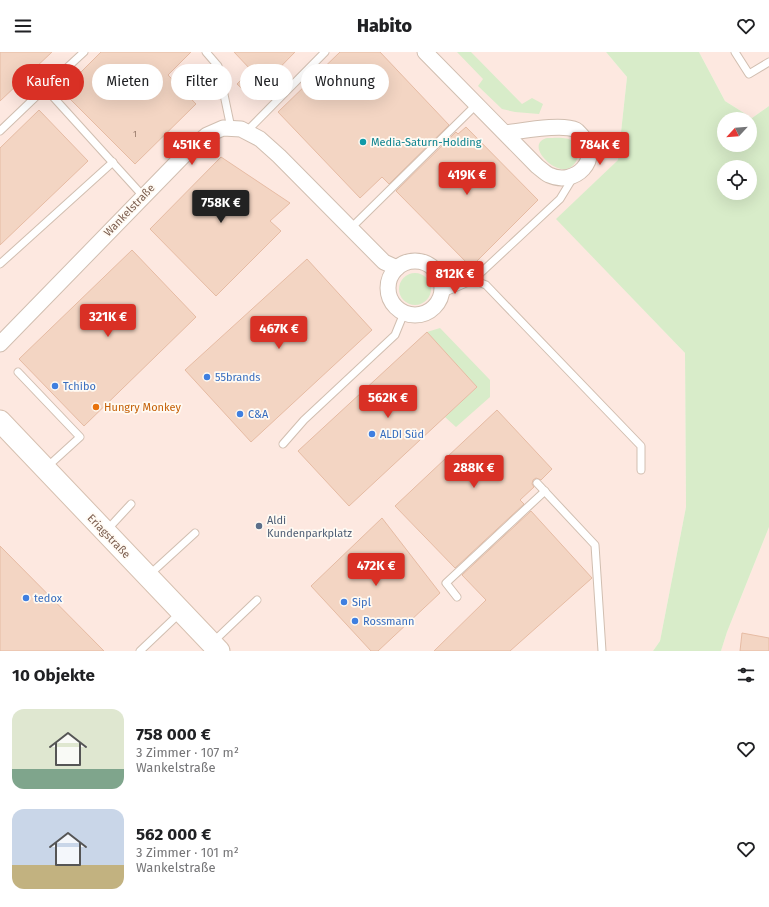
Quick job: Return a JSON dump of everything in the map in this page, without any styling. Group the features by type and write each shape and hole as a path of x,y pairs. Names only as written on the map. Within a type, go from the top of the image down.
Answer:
{"street":[{"path":"425,52 505,133 548,175 562,179 574,176 585,168 590,156 587,141 577,130 564,127 505,133"},
{"name":"Wankelstraße","path":"0,344 188,151 206,135 223,128 241,130 260,140 279,156 384,262 396,268"},
{"path":"412,261 420,262 435,270 440,277 442,286 441,294 439,302 428,313 420,315 404,314 391,301 388,293 388,284 391,275 396,268 404,263 412,261"},
{"name":"Eriagstraße","path":"0,421 215,647"}],"lane":[{"path":"71,64 84,52"},
{"path":"206,52 218,66 231,128"},
{"path":"246,132 325,52"},
{"path":"735,52 749,74 769,62"},
{"path":"0,131 32,100"},
{"path":"56,100 143,196"},
{"path":"351,228 477,104"},
{"path":"0,264 113,162"},
{"path":"441,294 473,280 560,198 574,176"},
{"path":"473,280 486,286 640,446 641,470"},
{"path":"283,444 304,420 395,335 404,314"},
{"path":"18,372 80,437 45,469"},
{"path":"537,483 595,545 602,651"},
{"path":"457,597 446,583 545,491"},
{"path":"105,531 132,504"},
{"path":"148,576 195,533"},
{"path":"215,647 257,600"},
{"path":"140,651 182,612"}],"shaded area":[{"path":"0,52 606,52 627,77 618,160 557,219 685,353 686,507 660,641 653,651 0,651"},
{"path":"699,52 769,52 769,106 757,114 757,112 742,112 725,101"},
{"path":"769,527 769,651 721,651 727,632"}],"green space":[{"path":"457,52 471,52 522,104 532,98 543,104 539,114 515,112 502,109 478,86 483,79"},
{"path":"606,52 699,52 725,101 742,112 717,112 717,152 757,152 757,114 769,106 769,527 727,632 721,651 653,651 660,641 686,507 685,353 556,219 618,160 627,77"},
{"path":"547,138 564,138 574,142 578,150 578,158 570,168 560,169 548,162 543,157 539,146 541,141"},
{"path":"415,273 424,276 428,280 431,289 428,298 424,302 415,305 406,302 402,298 399,289 402,280 406,276"},
{"path":"440,328 490,380 490,397 456,427 445,417 477,387 427,332"}],"building":[{"path":"0,52 52,52 39,64 12,64 12,90 0,101"},
{"path":"101,52 191,52 179,64 171,64 171,72 168,75 171,78 171,100 192,100 196,104 135,164 71,100 84,100 84,69"},
{"path":"234,52 295,52 283,64 245,64"},
{"name":"Media-Saturn-Holding","path":"340,52 380,52 449,125 389,184 382,177 360,198 278,112 290,100 293,100 293,97 301,90 301,100 389,100 389,64 328,64"},
{"path":"39,110 88,161 0,245 0,148"},
{"path":"466,127 538,200 471,267 396,191 456,132 458,134"},
{"path":"221,157 290,203 270,221 281,231 216,296 150,229"},
{"path":"132,250 196,317 84,426 19,359"},
{"path":"307,259 372,330 251,442 185,370"},
{"name":"ALDI Süd","path":"427,332 477,387 349,506 298,451"},
{"path":"497,410 552,469 541,480 536,478 533,480 532,484 534,487 520,500 524,504 455,568 395,506"},
{"path":"531,511 592,578 510,651 434,651 486,600 462,575"},
{"path":"382,518 440,593 378,651 371,651 311,586"},
{"name":"tedox","path":"0,546 104,651 0,651"},
{"path":"742,633 769,638 769,651 740,651"}],"place":[{"name":"Media-Saturn-Holding","path":"363,142"},
{"name":"55brands","path":"207,377"},
{"name":"Tchibo","path":"55,386"},
{"name":"Hungry Monkey","path":"96,407"},
{"name":"C&A","path":"240,414"},
{"name":"ALDI Süd","path":"372,434"},
{"name":"Aldi Kundenparkplatz","path":"259,526"},
{"name":"tedox","path":"26,598"},
{"name":"Sipl","path":"344,602"},
{"name":"Rossmann","path":"355,621"}]}
